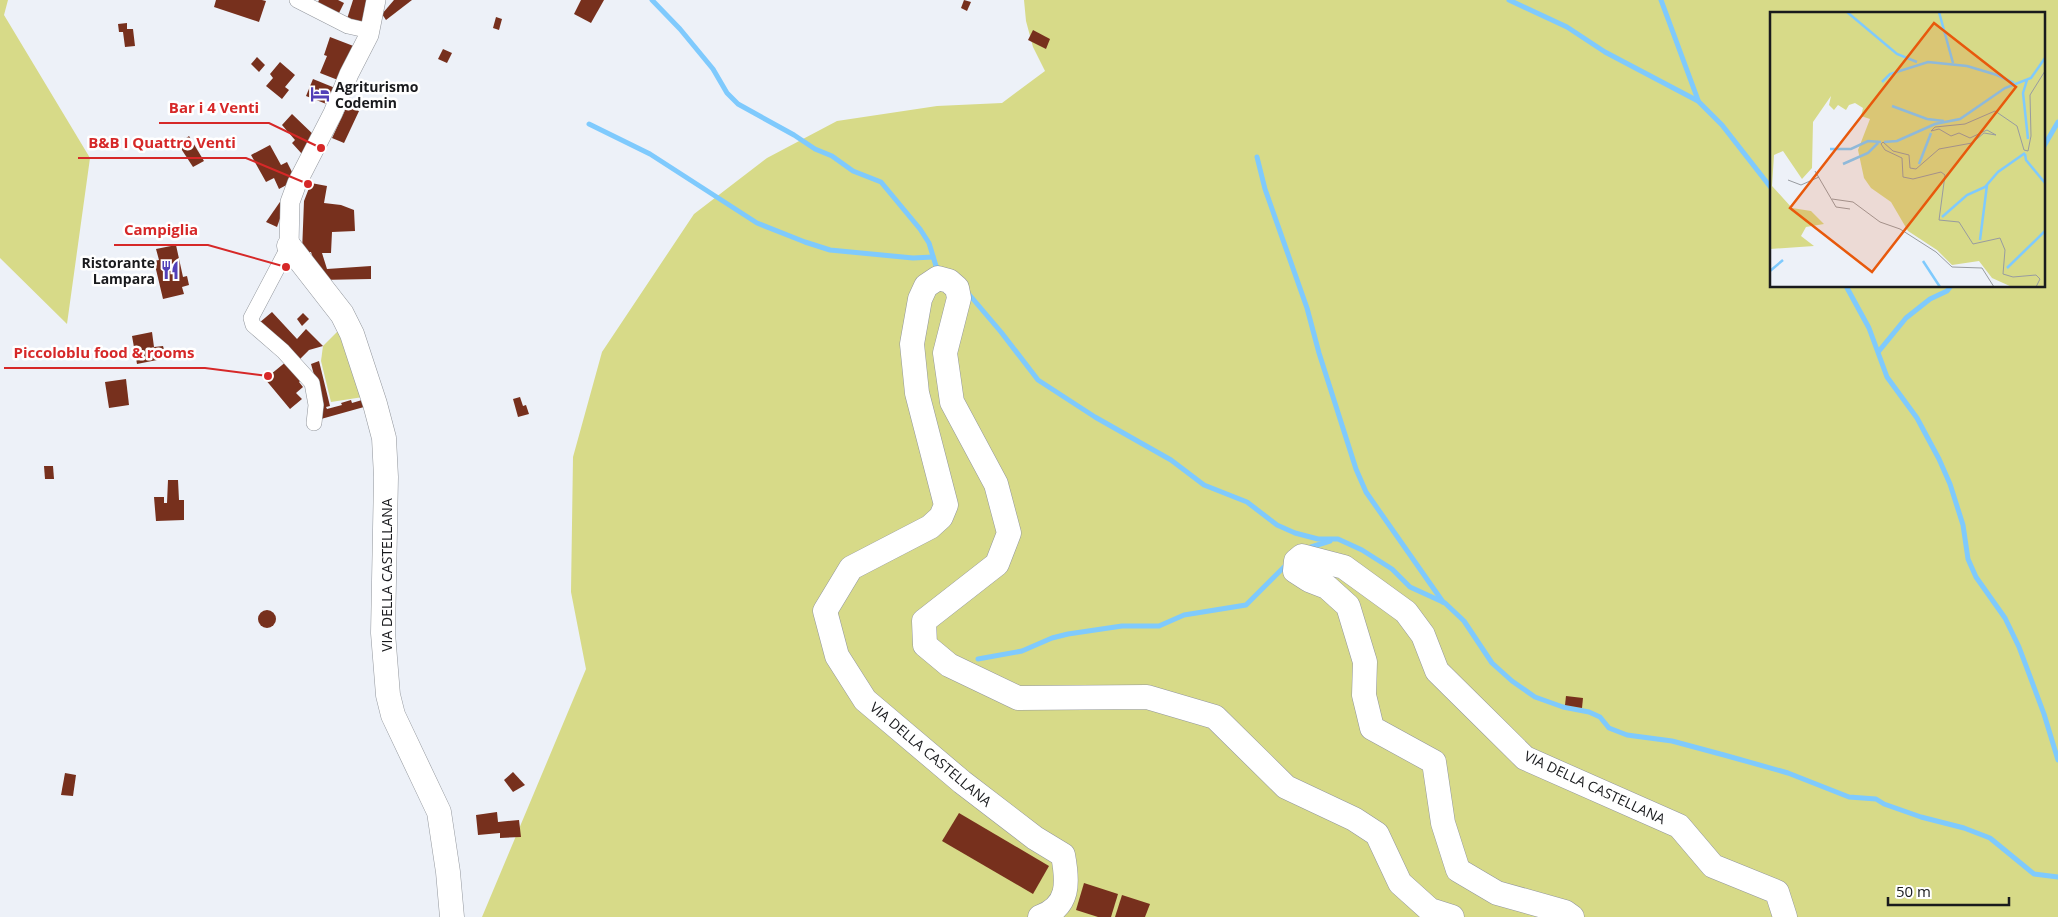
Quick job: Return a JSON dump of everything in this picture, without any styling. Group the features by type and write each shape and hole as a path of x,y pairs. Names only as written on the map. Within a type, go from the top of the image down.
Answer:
{"street":[{"path":"297,0 348,26 370,31"},
{"path":"314,423 316,405 312,383 290,358 253,325 251,318 289,246 290,202 297,183 334,113 349,74 370,31 376,0"},
{"name":"VIA DELLA CASTELLANA","path":"289,246 342,314 352,334 384,438 386,477 383,633 388,694 393,715 439,812 448,872 452,917"},
{"name":"VIA DELLA CASTELLANA","path":"1040,917 1058,906 1066,891 1063,855 1035,838 962,782 865,700 837,656 824,610 851,568 930,527 941,517 946,505 917,393 912,344 920,299 926,286 938,278 949,281 957,288 959,298 945,353 952,402 996,484 1009,533 997,564 924,621 926,646 949,665 1018,698 1147,697 1215,718 1286,787 1354,819 1377,834 1400,883 1430,910 1452,917"},
{"name":"VIA DELLA CASTELLANA","path":"1572,917 1565,912 1497,893 1458,870 1443,823 1434,762 1372,728 1364,695 1365,662 1348,606 1327,587 1295,571 1296,561 1302,556 1344,567 1406,612 1423,635 1437,670 1526,758 1679,826 1713,866 1777,892 1785,917"}],"green space":[{"path":"0,0 8,0 4,15 90,158 67,324 0,258"},
{"path":"1024,0 2058,0 2058,917 482,917 586,669 571,592 573,457 602,352 694,214 767,158 837,121 937,106 1002,103 1045,71 1033,47 1026,21"},
{"path":"340,329 363,397 331,402 321,361 323,346"}],"building":[{"path":"216,0 266,1 259,22 214,7"},
{"path":"319,0 338,0 344,3 336,19 315,9"},
{"path":"353,0 374,0 365,27 346,22"},
{"path":"394,0 412,0 386,20 382,14"},
{"path":"581,0 604,0 591,23 574,14"},
{"path":"964,0 971,2 967,11 961,8"},
{"path":"496,17 502,19 499,30 493,28"},
{"path":"127,23 127,29 133,29 135,46 125,47 123,32 119,32 118,24"},
{"path":"1033,30 1050,39 1046,49 1028,40"},
{"path":"330,37 356,47 343,82 320,73 327,56 324,55"},
{"path":"443,49 452,53 447,63 438,59"},
{"path":"257,57 265,65 259,72 251,64"},
{"path":"280,62 295,75 285,87 289,90 282,99 266,86 273,78 270,74"},
{"path":"313,79 340,90 334,107 306,96"},
{"path":"347,106 359,111 344,143 332,138"},
{"path":"292,114 317,138 302,154 292,143 295,140 282,125"},
{"path":"189,136 204,161 193,167 178,144"},
{"path":"270,145 281,165 287,162 296,180 279,189 274,178 266,182 251,155"},
{"path":"311,183 327,186 324,203 341,205 354,210 355,231 332,232 331,253 322,253 327,269 371,266 371,279 320,280 311,252 302,252 304,201"},
{"path":"282,199 283,210 277,227 266,222"},
{"path":"176,245 183,277 187,276 189,285 182,287 184,294 163,299 154,261 159,260 156,249"},
{"path":"272,312 297,339 306,329 323,346 309,350 296,363 259,323"},
{"path":"303,313 309,319 302,326 297,319"},
{"path":"152,332 154,347 163,346 165,353 156,355 157,360 137,364 132,336"},
{"path":"287,361 302,379 299,382 303,387 296,393 302,399 290,409 265,379"},
{"path":"319,361 330,406 326,407 327,409 342,405 341,403 351,400 352,403 362,400 364,407 321,419 318,409 323,407 311,364"},
{"path":"126,379 129,405 109,408 105,382"},
{"path":"520,397 523,406 526,405 529,414 518,417 513,399"},
{"path":"44,466 53,466 54,479 45,479"},
{"path":"168,480 178,480 179,500 184,500 184,520 156,521 154,497 164,497 164,503 167,503"},
{"path":"263,610 271,610 276,615 274,626 263,628 258,623 258,615"},
{"path":"1566,696 1583,698 1582,708 1565,705"},
{"path":"513,772 525,785 513,792 504,780"},
{"path":"65,773 76,775 73,796 61,795"},
{"path":"497,812 498,822 519,820 521,837 500,838 500,833 478,835 476,815"},
{"path":"959,813 1049,866 1033,894 942,841"},
{"path":"1084,883 1118,894 1111,917 1098,917 1076,910"},
{"path":"1122,895 1150,904 1145,917 1115,917"}],"waterway":[{"path":"652,0 680,29 713,69 727,93 738,104 815,149 832,156 853,171 881,182 920,229 929,243 936,266 941,271"},
{"path":"1509,0 1567,27 1605,52 1698,101 1722,125 1770,186"},
{"path":"1661,0 1698,100"},
{"path":"2046,143 2058,122"},
{"path":"589,124 650,154 757,223 805,242 830,250 913,258 933,257"},
{"path":"1257,157 1265,189 1307,308 1319,353 1356,469 1366,492 1443,602"},
{"path":"1847,288 1869,328 1887,377 1917,418 1939,459 1950,484 1963,525 1968,559 1976,577 2005,618 2019,647 2044,714 2058,760"},
{"path":"1879,351 1906,318 1930,299 1949,288"},
{"path":"967,292 1038,380 1095,417 1171,460 1204,485 1247,502 1277,525 1295,533 1318,539 1338,539 1362,550 1392,569 1410,587 1445,603 1464,621 1492,663 1512,681 1535,697 1563,707 1589,712 1600,717 1609,728 1627,735 1672,741 1724,755 1788,773 1849,797 1876,799 1884,804 1921,817 1964,828 1990,838 2034,874 2058,877"},
{"path":"1308,548 1330,541"},
{"path":"978,659 1022,651 1052,638 1068,634 1122,626 1159,626 1184,615 1246,605 1289,562"}],"place":[{"name":"Agriturismo Codemin","path":"320,94"},
{"name":"Bar i 4 Venti","path":"321,148"},
{"name":"B&B I Quattro Venti","path":"308,184"},
{"name":"Campiglia","path":"286,267"},
{"name":"Ristorante Lampara","path":"170,270"},
{"name":"Piccoloblu food & rooms","path":"268,376"}]}
